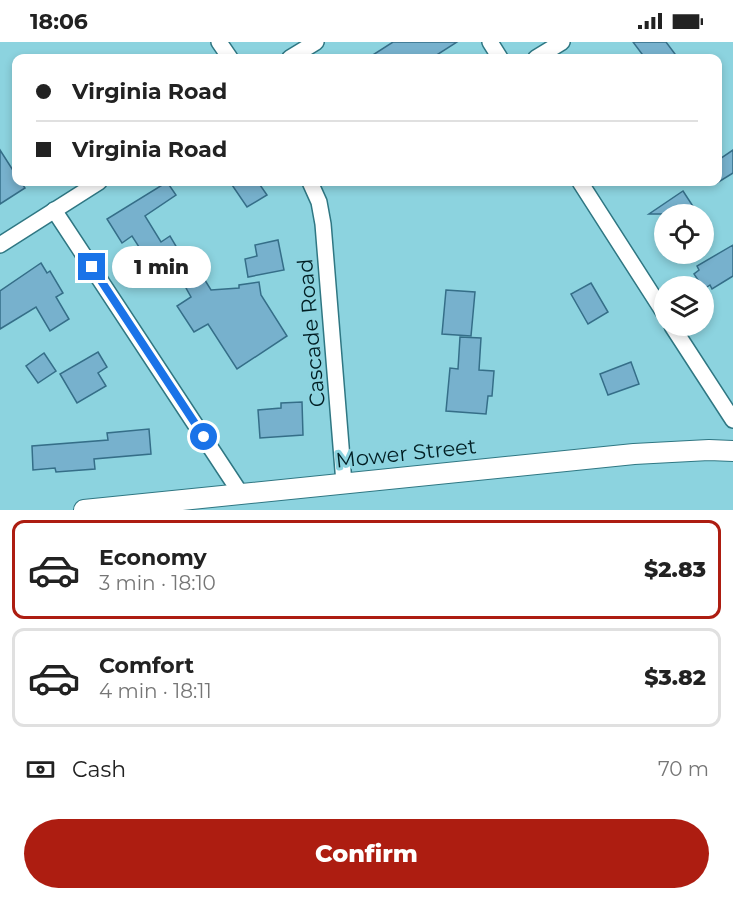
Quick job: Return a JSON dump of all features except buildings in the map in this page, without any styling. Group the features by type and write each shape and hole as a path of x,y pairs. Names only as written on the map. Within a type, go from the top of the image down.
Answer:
{"street":[{"path":"296,54 316,42"},
{"path":"542,54 562,42"},
{"path":"0,245 93,186"},
{"name":"Cascade Road","path":"312,186 319,202 323,224 344,483"},
{"path":"583,186 654,297"},
{"path":"54,210 241,494"},
{"path":"678,336 733,420"},
{"name":"Mower Street","path":"84,510 652,453 733,451"}],"route":[{"path":"92,267 204,437"}]}
